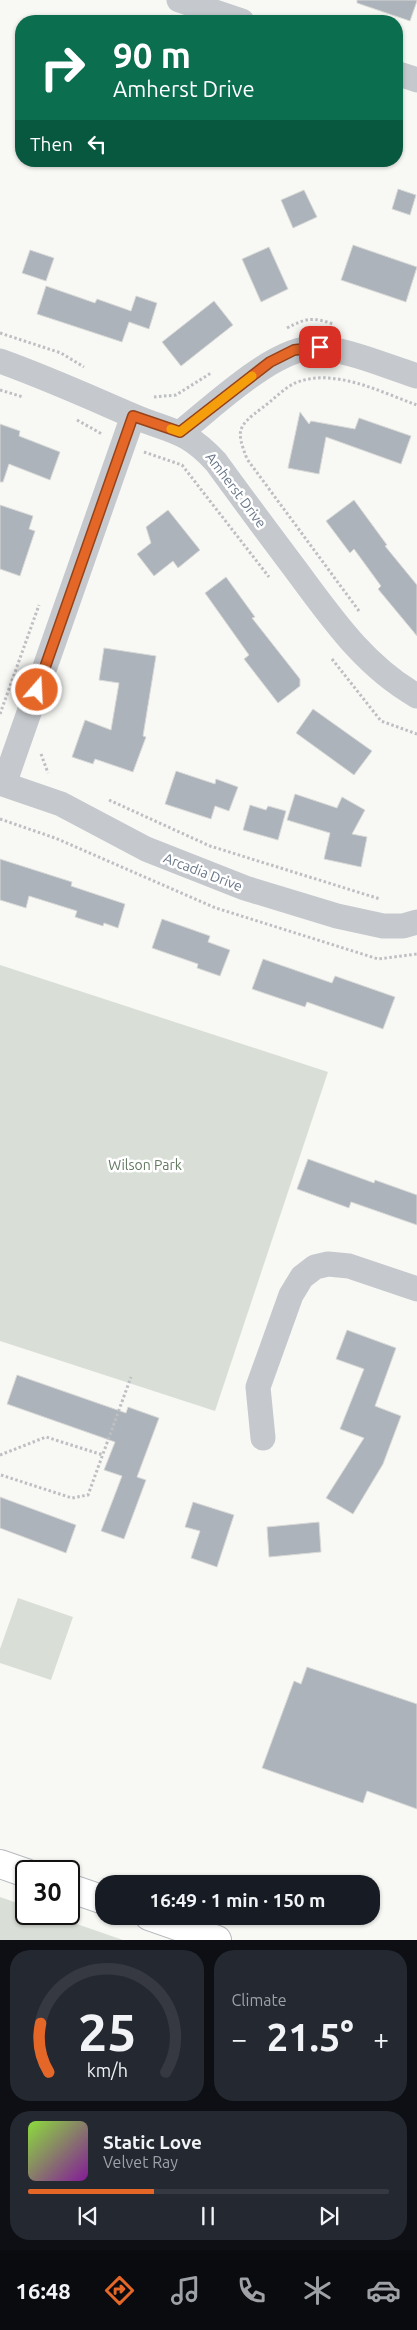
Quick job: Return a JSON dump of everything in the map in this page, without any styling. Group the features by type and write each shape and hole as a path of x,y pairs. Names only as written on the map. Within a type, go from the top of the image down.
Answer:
{"main road":[{"path":"0,1864 15,1869"},
{"path":"80,1892 95,1897"},
{"path":"175,1925 217,1940"}],"street":[{"path":"178,0 224,15"},
{"path":"403,75 417,80"},
{"path":"180,432 270,362 294,350 320,347 351,354 417,376"},
{"name":"Amherst Drive","path":"0,362 50,379 133,416 180,432 199,444 216,462 345,635 368,660 398,685 417,696"},
{"path":"2,783 133,416"},
{"name":"Arcadia Drive","path":"2,783 61,804 146,849 245,888 337,916 383,926 403,926 417,922"},
{"path":"263,1438 258,1387 291,1295 302,1277 315,1267 328,1264 349,1266 417,1289"}],"path":[{"path":"286,328 303,319 319,319 337,325"},
{"path":"0,333 61,353 89,370"},
{"path":"147,394 155,398 176,396 218,369"},
{"path":"362,614 247,459 239,438 244,422 294,383 323,377 343,380 417,405"},
{"path":"0,390 25,398"},
{"path":"76,419 123,446 182,465 274,583"},
{"path":"327,652 381,721 417,734"},
{"path":"44,747 40,756 46,772 56,776"},
{"path":"101,797 210,846 384,900"},
{"path":"0,1475 72,1498 88,1496 131,1377"},
{"path":"0,1455 46,1437 102,1455"}],"green space":[{"name":"Wilson Park","path":"0,965 328,1072 215,1411 0,1341"},
{"path":"18,1598 73,1617 51,1680 0,1663 0,1649"},
{"path":"0,1897 15,1902 15,1925 80,1925 123,1940 0,1940"}],"building":[{"path":"357,0 417,0 410,21 403,19 403,15 392,15 357,3"},
{"path":"398,189 416,195 410,215 392,209"},
{"path":"304,190 317,217 293,228 281,200"},
{"path":"353,245 417,267 406,302 341,280"},
{"path":"269,247 288,289 261,302 242,259"},
{"path":"30,250 54,258 46,281 22,273"},
{"path":"46,286 95,303 97,299 131,311 136,296 157,303 149,329 129,322 122,342 37,314"},
{"path":"214,301 233,325 181,366 162,342"},
{"path":"300,412 309,424 311,421 355,429 359,418 411,436 401,464 326,437 319,474 288,468"},
{"path":"0,424 20,431 19,436 60,452 50,480 9,464 3,482 0,482"},
{"path":"354,500 387,545 385,546 417,585 417,636 378,589 381,586 354,549 350,553 326,521"},
{"path":"0,505 33,516 29,529 35,531 20,576 0,569"},
{"path":"168,510 200,550 178,568 173,561 154,576 137,554 151,543 146,527"},
{"path":"226,577 255,617 252,618 300,679 300,686 278,703 244,659 249,655 205,593"},
{"path":"104,648 156,656 143,736 146,737 133,772 95,759 93,764 72,757 85,720 111,730 119,683 99,680"},
{"path":"313,709 372,751 354,775 296,733"},
{"path":"176,771 215,784 216,779 238,787 229,811 215,806 211,819 165,804"},
{"path":"295,794 337,808 342,797 365,810 352,834 367,837 361,867 324,859 330,833 287,820"},
{"path":"250,805 266,810 268,806 286,811 278,840 243,830"},
{"path":"0,859 72,882 71,886 125,904 118,928 104,923 103,926 75,917 77,911 29,896 26,908 0,900"},
{"path":"162,919 210,936 208,942 230,950 220,976 197,968 198,964 152,948"},
{"path":"263,959 332,983 335,976 395,997 383,1029 307,1002 305,1007 252,989"},
{"path":"308,1159 374,1183 375,1180 417,1195 417,1225 351,1202 349,1208 297,1189"},
{"path":"347,1330 396,1348 375,1406 401,1416 383,1464 353,1514 326,1498 364,1438 340,1429 364,1369 336,1359"},
{"path":"17,1375 126,1413 128,1407 159,1418 137,1477 146,1480 124,1539 101,1531 122,1476 104,1470 115,1442 7,1404"},
{"path":"0,1497 76,1525 66,1553 0,1528"},
{"path":"193,1502 234,1515 217,1567 191,1558 200,1531 185,1527"},
{"path":"319,1522 321,1552 269,1557 267,1527"},
{"path":"307,1667 417,1704 417,1809 367,1791 363,1803 262,1768 294,1681 301,1684"}],"slow traffic":[{"path":"171,429 180,432 252,376"}],"route":[{"path":"37,690 133,416 180,432 270,362 294,350 320,347"}]}
